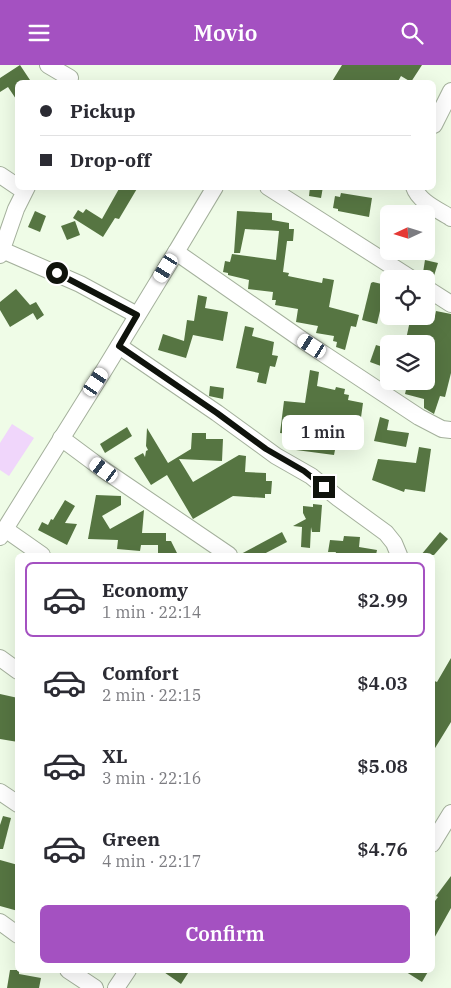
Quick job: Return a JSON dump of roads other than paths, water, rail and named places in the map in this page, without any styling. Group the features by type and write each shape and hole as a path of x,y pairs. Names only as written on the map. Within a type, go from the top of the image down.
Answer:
{"street":[{"path":"48,65 71,75"},
{"path":"436,121 451,91"},
{"path":"0,175 15,184"},
{"path":"21,190 1,253 72,281 137,315"},
{"path":"38,553 3,533 214,190"},
{"path":"273,190 398,270"},
{"path":"419,194 451,219"},
{"path":"176,252 300,339 418,417 442,429 451,430"},
{"path":"435,294 451,304"},
{"path":"119,346 276,456 311,476 338,499 386,533 394,543 397,553"},
{"path":"61,438 104,470 166,510 226,553"},
{"path":"0,658 15,669"},
{"path":"0,792 15,802"},
{"path":"435,839 451,813"},
{"path":"0,923 15,933"},
{"path":"72,973 95,988"},
{"path":"116,988 126,973"}]}
